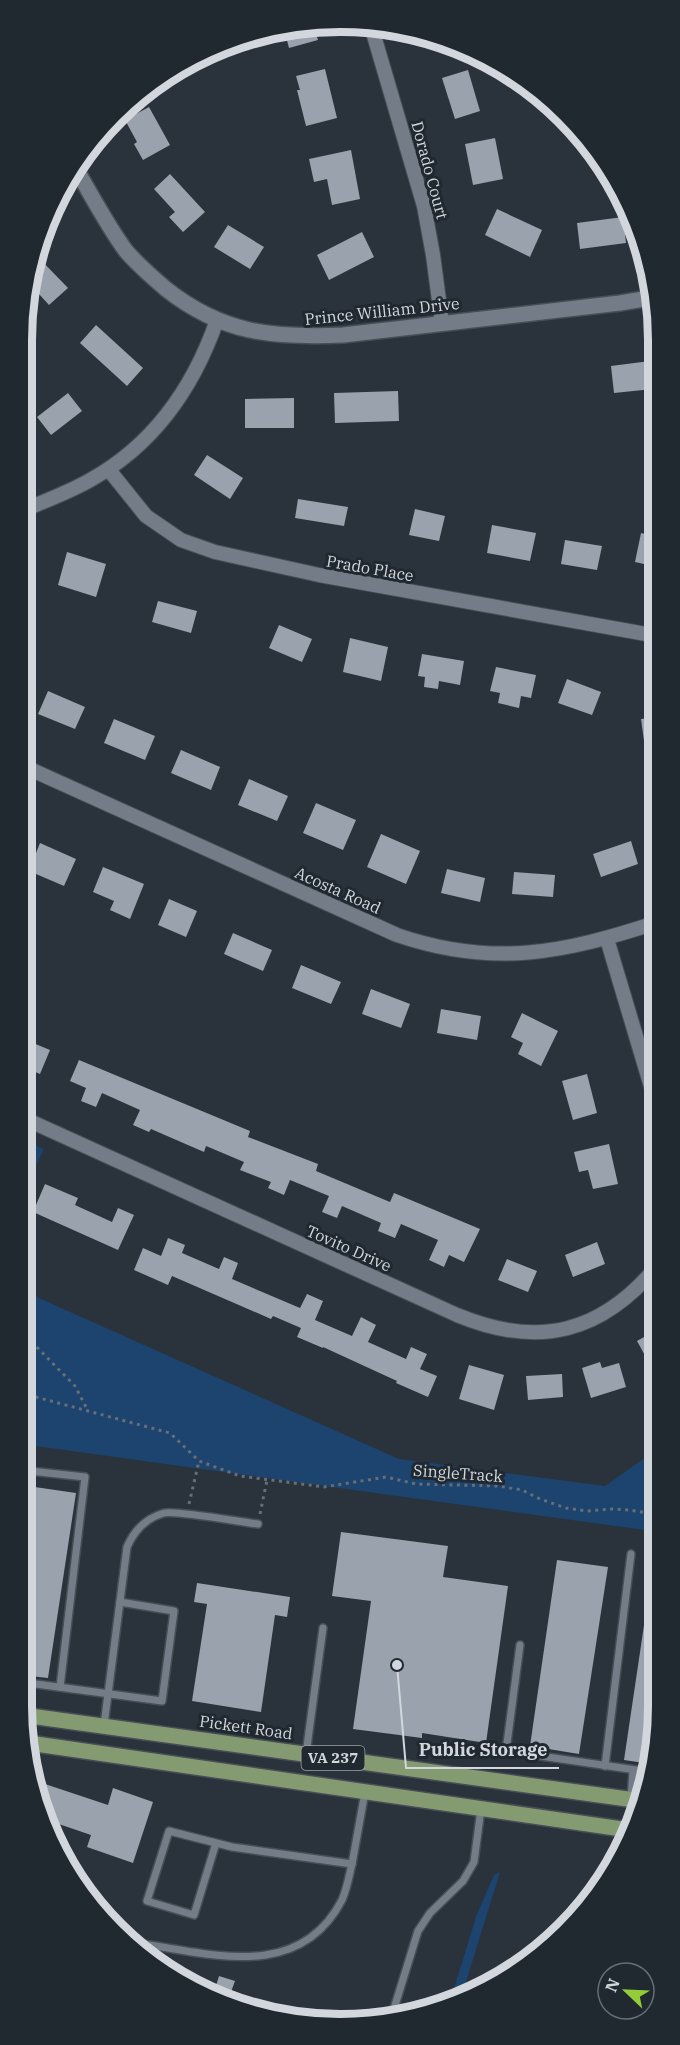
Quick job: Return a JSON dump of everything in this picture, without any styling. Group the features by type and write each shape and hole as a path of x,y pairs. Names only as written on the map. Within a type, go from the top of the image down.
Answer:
{"main road":[{"name":"Pickett Road","path":"32,1716 633,1800"},
{"name":"VA 237","path":"34,1744 622,1829"}],"street":[{"name":"Dorado Court","path":"374,33 424,206 442,324"},
{"name":"Prince William Drive","path":"80,175 118,239 145,272 187,304 217,320 246,330 298,337 343,335 646,298"},
{"path":"32,506 90,481 109,470 126,458 154,430 177,403 199,364 217,320"},
{"name":"Prado Place","path":"109,470 147,516 181,540 215,552 319,575 648,634"},
{"name":"Acosta Road","path":"32,770 397,935 420,943 462,952 506,955 547,951 607,939 648,925"},
{"path":"607,939 648,1076"},
{"name":"Tovito Drive","path":"32,1122 457,1315 496,1329 515,1332 548,1331 579,1325 620,1304 648,1277"}],"lane":[{"path":"32,1471 85,1477 60,1687"},
{"path":"104,1725 127,1547 134,1532 147,1521 165,1512 258,1524"},
{"path":"605,1766 631,1554"},
{"path":"32,1683 162,1701 174,1611 120,1602"},
{"path":"306,1754 323,1628"},
{"path":"520,1645 506,1751 641,1771"},
{"path":"633,1770 636,1792"},
{"path":"146,1945 229,1956 255,1957 269,1956 294,1948 316,1934 342,1898 352,1864 365,1792"},
{"path":"394,2009 418,1930 430,1913 463,1881 474,1862 481,1809"},
{"path":"216,1843 194,1915 147,1900 168,1831 216,1843 352,1864"}],"path":[{"path":"32,1130 35,1123"},
{"path":"32,1341 75,1386 88,1411"},
{"path":"32,1396 170,1433 199,1461 187,1515"},
{"name":"SingleTrack","path":"199,1461 240,1476 315,1487 386,1477 416,1484 498,1486 522,1490 566,1508 587,1511 630,1510 648,1513"},
{"path":"258,1524 267,1480"}],"shaded area":[{"path":"32,1144 44,1149 32,1174"},
{"path":"32,1295 399,1459 605,1486 648,1456 648,1530 32,1446"},
{"path":"500,1872 464,1987 453,1992 477,1914 494,1875"}],"building":[{"path":"315,32 318,40 289,48 286,36"},
{"path":"325,69 337,118 306,126 296,76"},
{"path":"468,70 480,111 455,119 442,78"},
{"path":"149,107 170,145 143,160 134,144 137,142 125,120"},
{"path":"495,138 503,179 473,185 465,144"},
{"path":"351,150 360,199 332,205 327,179 314,182 309,159"},
{"path":"170,174 205,212 183,232 169,217 175,212 154,189"},
{"path":"497,209 542,230 530,257 485,235"},
{"path":"623,217 626,243 580,249 577,223"},
{"path":"228,225 264,247 250,269 214,247"},
{"path":"362,232 374,257 329,280 317,255"},
{"path":"42,261 68,288 49,305 35,290"},
{"path":"96,325 143,368 127,386 80,343"},
{"path":"648,361 648,390 614,393 611,366"},
{"path":"398,391 399,421 335,423 334,393"},
{"path":"68,393 82,411 51,435 37,417"},
{"path":"294,398 294,428 245,428 245,399"},
{"path":"207,455 243,478 230,499 194,475"},
{"path":"298,499 348,507 344,526 295,518"},
{"path":"415,509 445,516 439,541 409,535"},
{"path":"492,525 536,533 530,561 487,553"},
{"path":"641,533 648,535 648,565 635,562"},
{"path":"565,540 602,546 597,570 561,564"},
{"path":"67,552 106,564 96,597 58,585"},
{"path":"158,601 197,611 191,633 152,622"},
{"path":"279,625 312,639 302,662 269,648"},
{"path":"350,638 388,647 381,681 343,672"},
{"path":"422,654 464,661 460,685 439,681 438,689 424,687 425,677 418,676"},
{"path":"496,667 536,675 531,698 521,696 519,708 498,703 500,693 490,691"},
{"path":"567,679 601,692 592,715 558,703"},
{"path":"48,691 85,707 75,729 38,714"},
{"path":"648,718 648,741 644,741 641,719"},
{"path":"114,719 155,736 145,760 104,743"},
{"path":"181,750 220,767 211,790 171,773"},
{"path":"249,779 288,796 277,821 238,805"},
{"path":"316,803 356,820 343,850 303,833"},
{"path":"381,834 420,851 406,884 367,867"},
{"path":"631,841 638,864 601,877 593,854"},
{"path":"40,843 76,859 64,886 32,872 32,863"},
{"path":"103,867 144,884 130,919 110,910 114,901 93,892"},
{"path":"447,869 485,878 480,902 441,893"},
{"path":"514,872 555,875 553,897 512,894"},
{"path":"169,899 197,911 186,937 158,925"},
{"path":"233,933 272,950 263,971 224,954"},
{"path":"301,965 341,982 331,1004 292,988"},
{"path":"371,989 410,1004 401,1028 362,1014"},
{"path":"441,1009 481,1016 477,1040 437,1033"},
{"path":"522,1013 558,1031 541,1066 518,1054 523,1043 511,1037"},
{"path":"32,1043 50,1050 40,1074 32,1071"},
{"path":"79,1060 250,1131 248,1137 318,1164 316,1171 390,1202 394,1193 480,1229 464,1262 449,1255 444,1267 429,1260 438,1240 401,1224 395,1238 378,1231 381,1223 342,1206 337,1218 322,1212 329,1196 290,1180 284,1195 268,1188 271,1182 240,1170 244,1162 206,1146 204,1152 151,1129 149,1132 133,1125 140,1110 102,1093 96,1107 81,1101 86,1088 70,1081"},
{"path":"587,1074 597,1113 573,1120 562,1081"},
{"path":"609,1144 618,1184 593,1189 588,1170 579,1172 574,1152"},
{"path":"45,1184 78,1198 75,1205 112,1222 118,1208 134,1215 118,1250 33,1212"},
{"path":"168,1238 185,1245 182,1253 219,1269 224,1257 238,1263 232,1279 300,1308 307,1294 323,1301 315,1320 352,1336 361,1317 376,1325 368,1342 406,1359 411,1347 427,1354 420,1369 437,1376 428,1397 297,1337 301,1328 273,1316 271,1319 172,1276 168,1285 134,1270 143,1248 161,1256"},
{"path":"597,1242 605,1264 573,1277 565,1255"},
{"path":"507,1259 537,1271 528,1292 498,1280"},
{"path":"648,1335 648,1361 637,1341"},
{"path":"600,1362 602,1368 619,1363 626,1387 591,1398 582,1368"},
{"path":"469,1365 504,1375 494,1410 459,1399"},
{"path":"562,1374 563,1397 528,1400 526,1376"},
{"path":"32,1487 76,1493 48,1678 32,1676"},
{"path":"341,1532 448,1546 443,1577 508,1586 486,1743 422,1733 422,1738 353,1729 371,1601 332,1596"},
{"path":"557,1560 608,1567 579,1754 530,1746"},
{"path":"197,1583 290,1597 287,1617 275,1615 261,1712 192,1701 207,1604 194,1602"},
{"path":"648,1598 646,1745 643,1763 624,1760"},
{"path":"41,1783 108,1805 113,1788 153,1802 133,1863 87,1847 91,1835 55,1823"},
{"path":"219,1976 235,1981 231,1993 215,1987"}],"place":[{"name":"Public Storage","path":"397,1665"}]}
